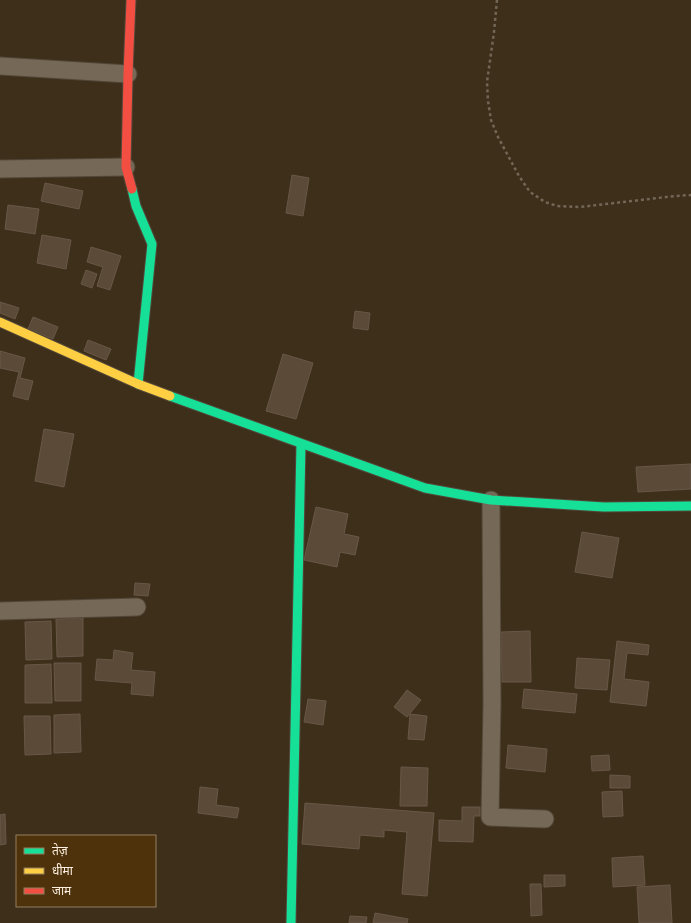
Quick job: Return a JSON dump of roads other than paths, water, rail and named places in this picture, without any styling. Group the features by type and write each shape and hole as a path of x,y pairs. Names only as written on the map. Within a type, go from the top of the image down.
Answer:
{"street":[{"path":"131,0 126,167 136,206 152,244 138,384"},
{"path":"0,66 128,74"},
{"path":"0,169 126,167"},
{"path":"0,322 138,384 425,488 491,500 604,507 691,506"},
{"path":"291,923 301,444"},
{"path":"491,500 492,704 490,818 545,819"},
{"path":"0,611 137,607"}]}
